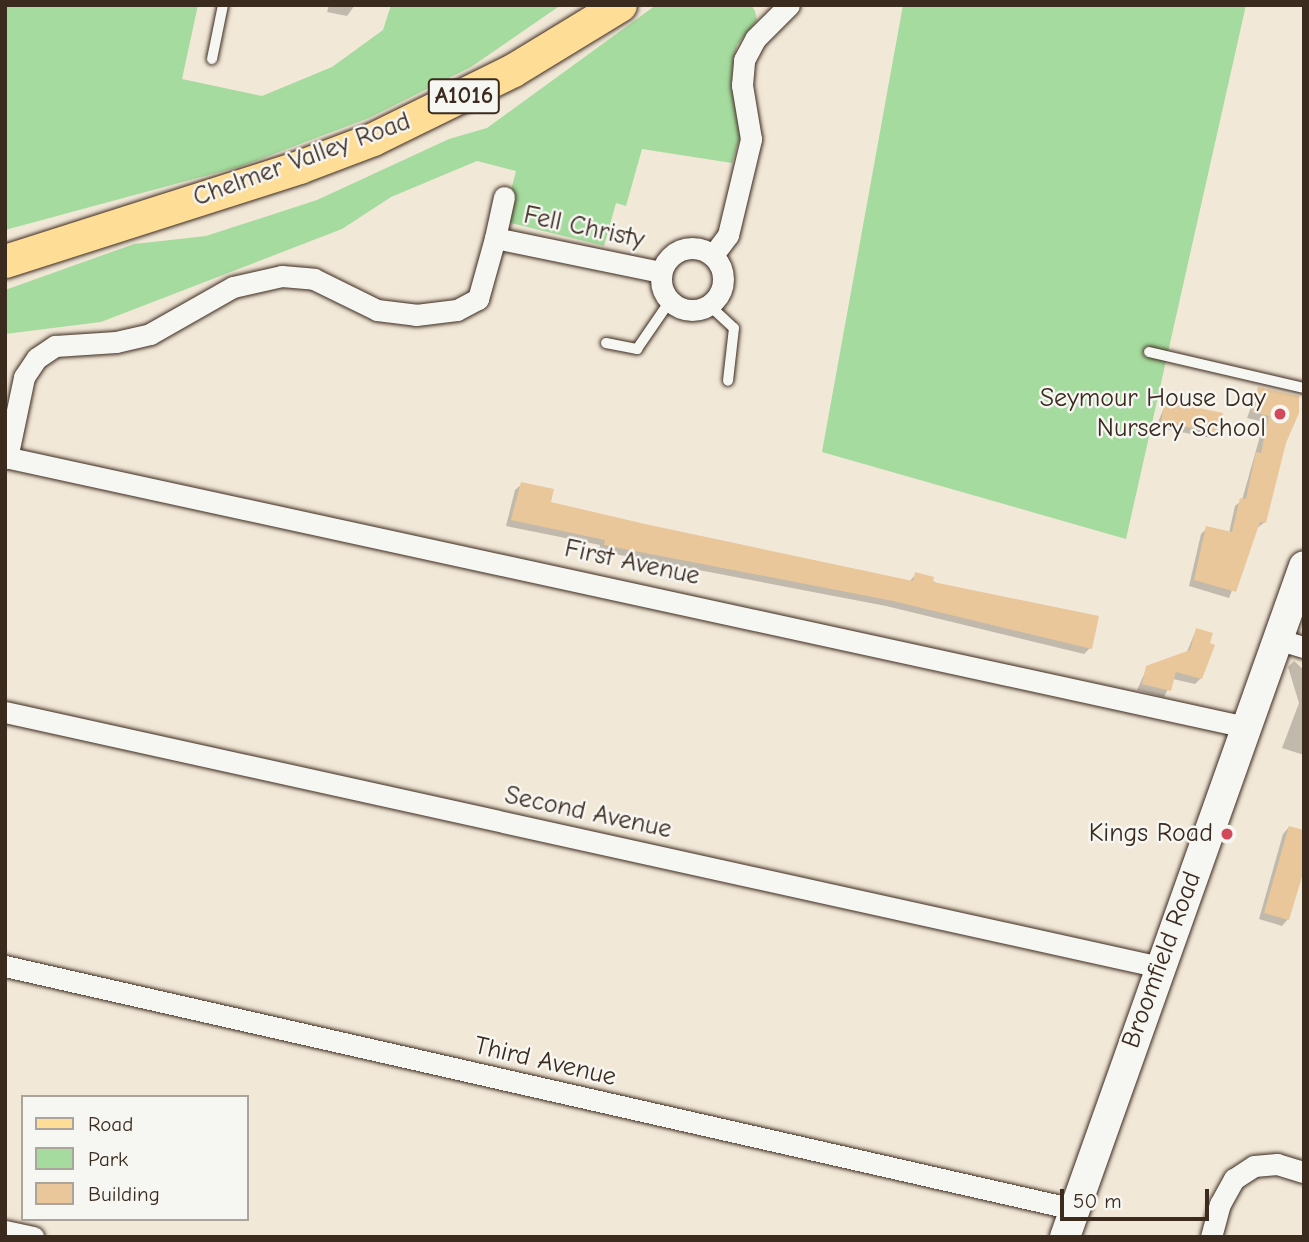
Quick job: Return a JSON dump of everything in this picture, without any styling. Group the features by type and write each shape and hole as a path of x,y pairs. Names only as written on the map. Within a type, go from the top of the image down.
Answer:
{"main road":[{"name":"Chelmer Valley Road","path":"5,261 299,167 373,139 513,70 620,5"},
{"name":"Broomfield Road","path":"1070,1223 1246,727 1291,643 1304,566"}],"street":[{"path":"670,301 688,310 709,305 724,281 713,255 728,235 751,139 742,85 744,60 776,9"},
{"name":"Fell Christy","path":"6,457 24,377 37,358 55,345 116,342 150,334 233,287 282,276 314,279 377,310 416,315 457,310 478,299 504,197"},
{"name":"Fell Christy","path":"495,238 661,272"},
{"name":"Fell Christy","path":"670,301 661,272 665,262 682,249 693,247 713,255"},
{"name":"First Avenue","path":"6,457 1246,727"},
{"name":"Second Avenue","path":"5,712 1160,967"},
{"name":"Third Avenue","path":"5,966 1070,1223"},
{"path":"1211,1237 1220,1204 1234,1179 1254,1166 1277,1164 1304,1172"},
{"path":"5,1231 33,1237"}],"lane":[{"path":"212,59 223,5"},
{"path":"606,343 637,349 670,301"},
{"path":"709,305 734,328 728,381"},
{"path":"1150,352 1304,388"}],"green space":[{"path":"5,5 198,5 182,79 262,96 332,67 383,30 391,5 561,5 471,67 369,118 242,166 5,230"},
{"path":"656,5 751,5 755,11 757,20 737,45 733,61 731,86 740,136 732,163 642,149 626,206 616,203 604,246 503,221 516,171 477,161 391,197 342,229 101,322 5,334 5,290 134,244 206,236 317,200 449,139 487,128"},
{"path":"903,5 1246,5 1126,539 822,452"}],"building":[{"path":"1258,387 1299,396 1299,413 1286,443 1266,523 1260,522 1236,592 1194,580 1206,526 1232,532 1240,498 1246,499 1256,452 1261,453 1269,416 1252,412"},
{"path":"1165,401 1223,413 1219,433 1161,422"},
{"path":"521,482 554,489 551,502 645,524 913,581 915,572 934,577 933,582 1099,616 1092,649 893,601 604,545 605,540 511,520"},
{"path":"1196,628 1213,633 1210,643 1215,645 1202,679 1176,672 1171,691 1142,684 1146,666 1190,650"},
{"path":"1289,826 1304,830 1304,870 1289,920 1264,913"}],"place":[{"name":"Seymour House Day Nursery School","path":"1280,414"},
{"name":"Kings Road","path":"1227,834"}]}
